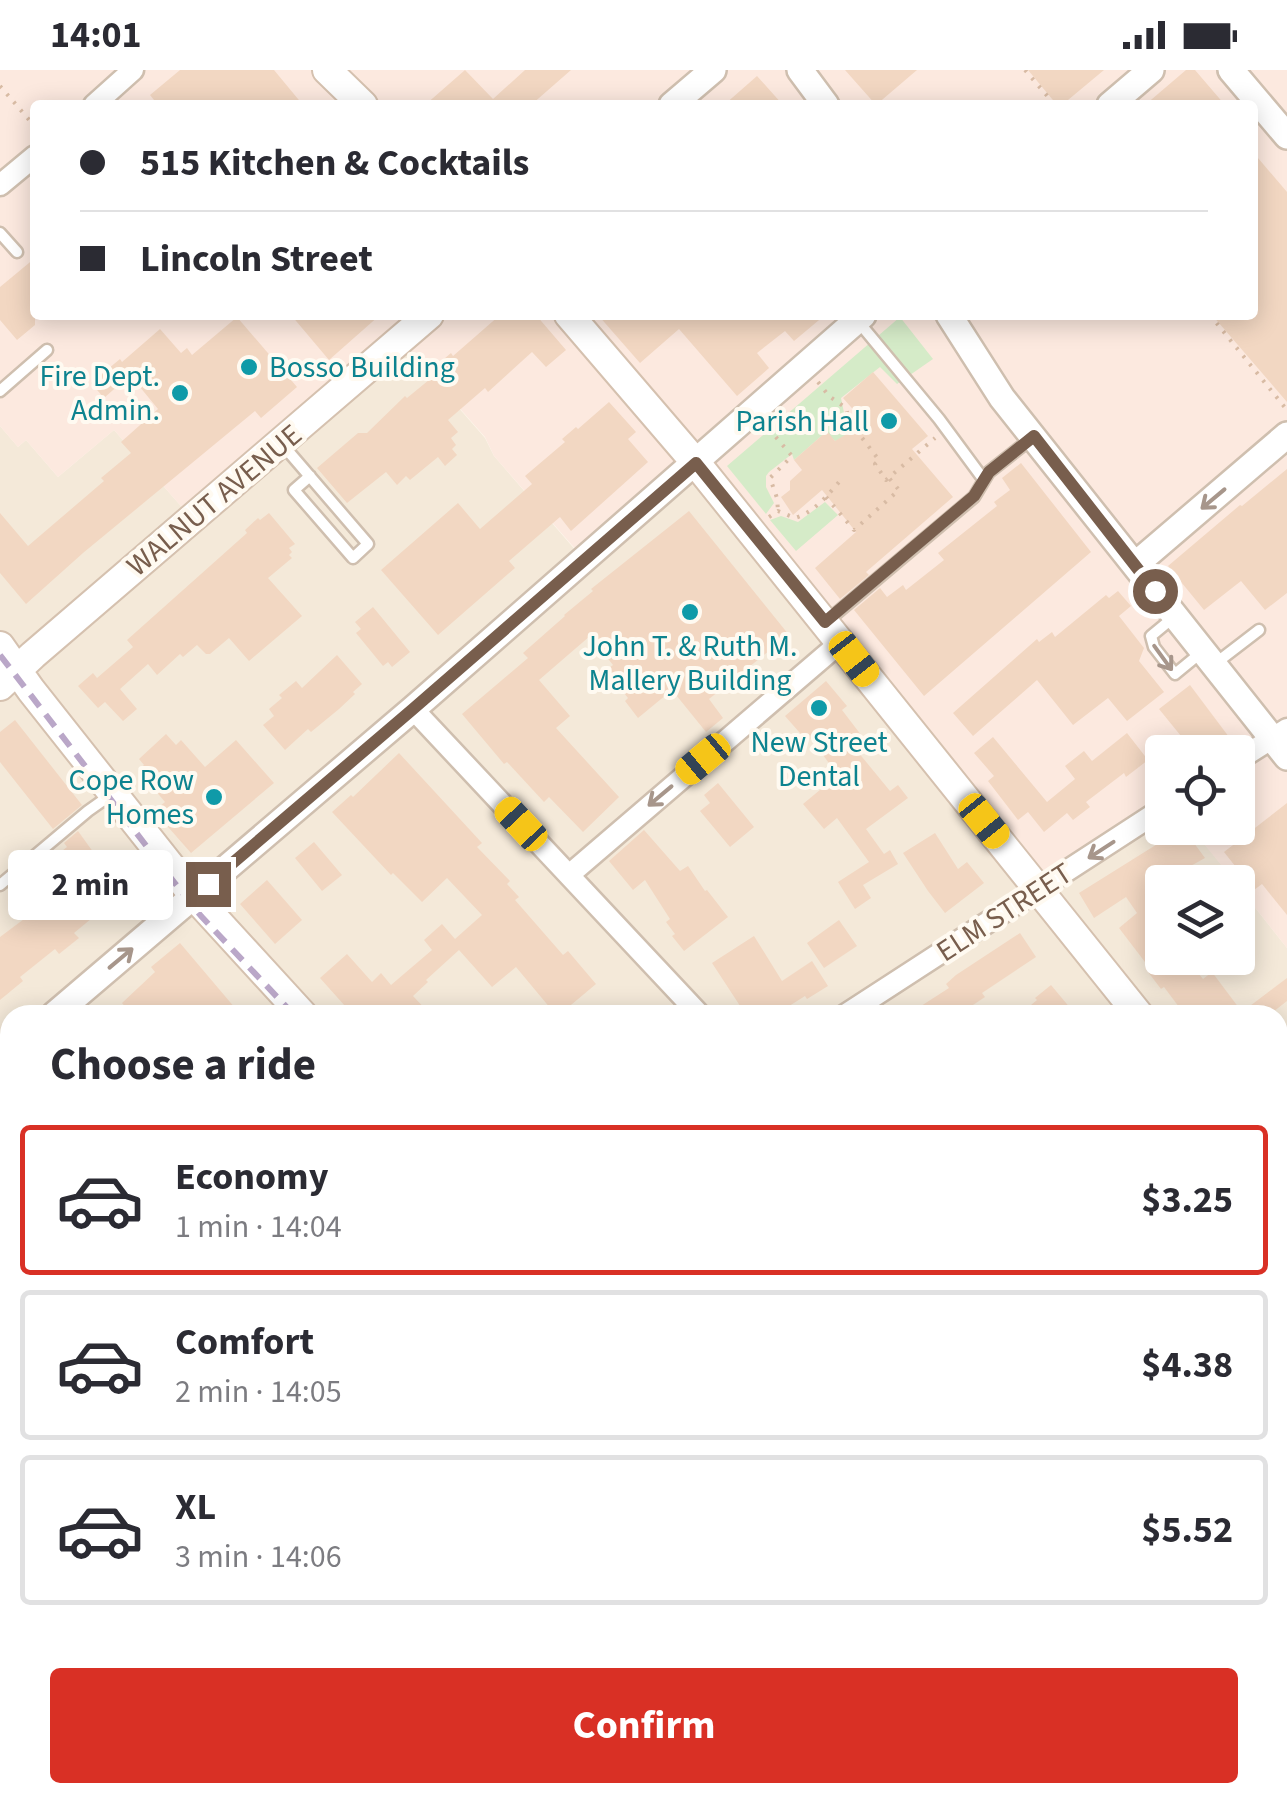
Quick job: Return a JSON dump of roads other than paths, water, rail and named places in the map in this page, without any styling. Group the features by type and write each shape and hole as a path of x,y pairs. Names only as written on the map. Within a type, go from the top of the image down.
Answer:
{"main road":[{"path":"327,70 358,100"},
{"name":"WALNUT AVENUE","path":"6,678 423,320"},
{"path":"573,320 696,463 1131,1005"},
{"path":"0,646 6,678 270,1005"},
{"path":"188,902 293,1005"}],"street":[{"path":"100,100 133,70"},
{"path":"678,100 713,70"},
{"path":"800,70 822,100"},
{"path":"1116,100 1151,70"},
{"path":"1231,70 1256,100"},
{"path":"1258,102 1287,136"},
{"path":"0,184 30,160"},
{"path":"66,1005 413,709 858,320"},
{"path":"952,320 1002,398 1175,616 1282,741 1255,753"},
{"path":"1135,565 1287,435"},
{"path":"568,875 833,632"},
{"path":"413,709 691,1005"},
{"name":"ELM STREET","path":"861,1005 1145,821"}],"lane":[{"path":"0,234 17,252"},
{"path":"862,320 984,480"},
{"path":"0,391 47,350"},
{"path":"833,632 974,496 989,472 1034,436"},
{"path":"281,443 310,476 368,544 353,558 294,490 310,476"},
{"path":"1175,616 1150,636 1154,648 1175,674 1259,630"},
{"path":"0,884 106,799"}],"railway":[{"path":"0,655 201,916 285,1005"}],"place":[{"name":"Bosso Building","path":"249,367"},
{"name":"Fire Dept. Admin.","path":"180,393"},
{"name":"Parish Hall","path":"889,421"},
{"name":"John T. & Ruth M. Mallery Building","path":"690,612"},
{"name":"New Street Dental","path":"819,708"},
{"name":"Cope Row Homes","path":"214,797"}]}
